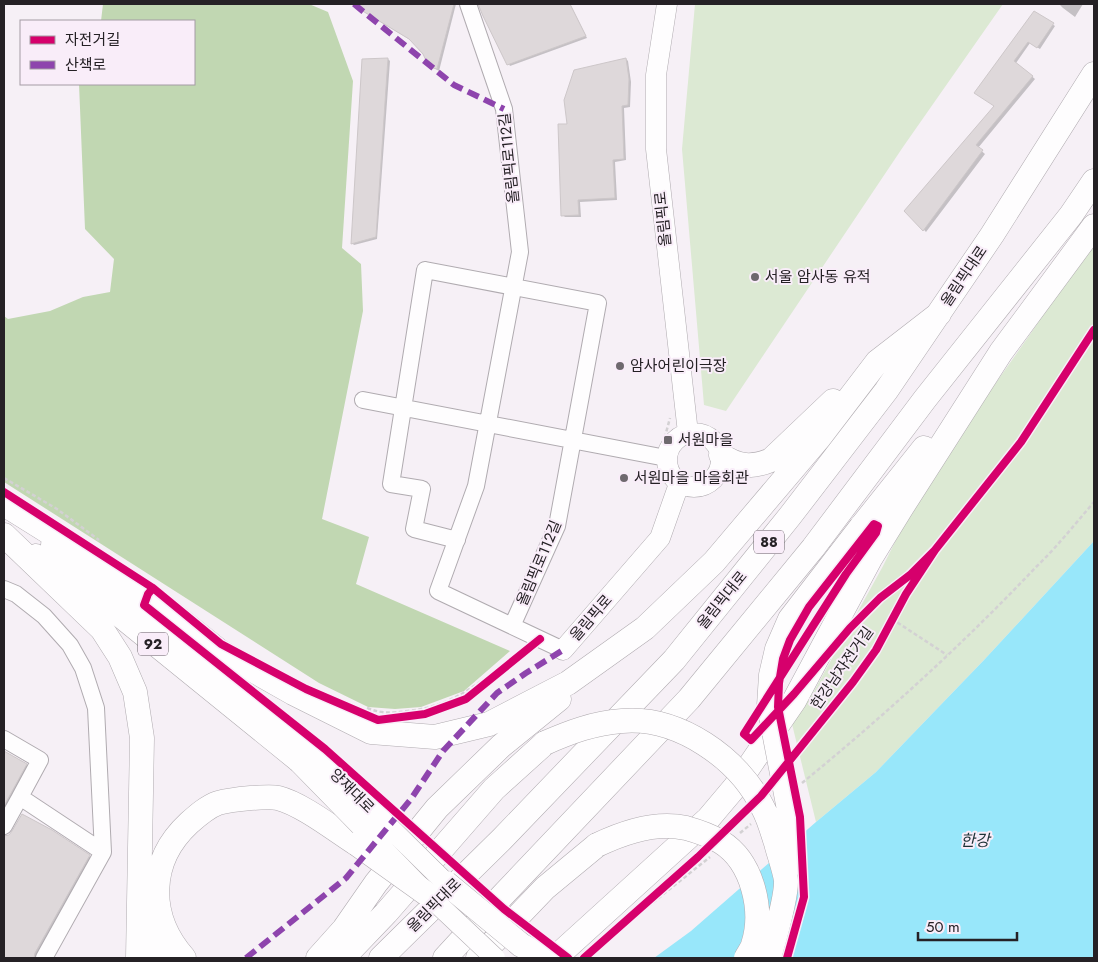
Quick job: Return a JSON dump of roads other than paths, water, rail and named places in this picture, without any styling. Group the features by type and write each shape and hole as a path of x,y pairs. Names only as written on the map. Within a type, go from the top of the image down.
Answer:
{"highway":[{"name":"올림픽대로","path":"380,958 502,839 674,660 790,516 886,390 992,235 1094,74"},
{"name":"88","path":"445,958 690,700 813,548 925,399 1071,215 1094,181"},
{"path":"769,958 786,881 792,825 769,706 771,675 777,649 790,619 1001,352 1094,226"},
{"path":"721,455 730,461 746,466 760,465 771,460 847,386 939,314"},
{"path":"555,958 708,819 736,787 794,701 870,559 1001,352"},
{"path":"4,504 148,594 220,651 293,693 370,732 435,737 489,724 568,683 645,628 714,562 819,438 877,362"},
{"path":"4,535 102,629 120,657 135,692 142,738 138,958"},
{"path":"318,958 344,929 376,883 437,808 501,746 567,693 604,659"},
{"path":"343,958 423,871 494,789 546,743 572,731 599,724 623,721 648,722 675,729 694,737 715,750 748,784 763,807 772,830 786,881"},
{"path":"184,958 172,945 165,930 156,893 158,873 172,841 200,813 216,804 236,799 278,798 310,814 437,889 521,945 545,958"},
{"path":"478,958 546,888 598,845 635,830 662,826 685,828 722,843 736,856 748,873 755,894 758,914 753,945 746,958"},
{"path":"138,878 160,958"}],"main road":[{"name":"올림픽로","path":"667,4 656,75 656,149 688,433"},
{"path":"688,433 705,435 718,446 721,455 722,464 719,472 707,485 699,488 680,484 669,472 666,458 673,442 688,433"},
{"name":"올림픽로","path":"563,650 660,538 680,484"},
{"name":"양재대로","path":"4,510 85,570 303,755 437,889 496,958"},
{"name":"양재대로","path":"4,531 303,755"},
{"name":"양재대로","path":"437,889 521,958"}],"street":[{"name":"올림픽로112길","path":"468,4 504,109 520,252 476,486 438,591 563,650"},
{"name":"올림픽로112길","path":"457,540 414,529 422,489 391,484 425,270 598,303 557,526 512,626"},
{"path":"363,400 666,458"},
{"path":"4,588 16,594 44,616 70,645 83,668 96,708 103,852 44,958"},
{"path":"4,739 40,760 4,826"},
{"path":"20,797 103,852"}],"water":[{"name":"한강","path":"1094,541 1094,958 654,958 691,931 876,772 984,660"}],"place":[{"name":"서울 암사동 유적","path":"755,277"},
{"name":"암사어린이극장","path":"620,366"},
{"name":"서원마을","path":"668,440"},
{"name":"서원마을 마을회관","path":"624,478"}]}
